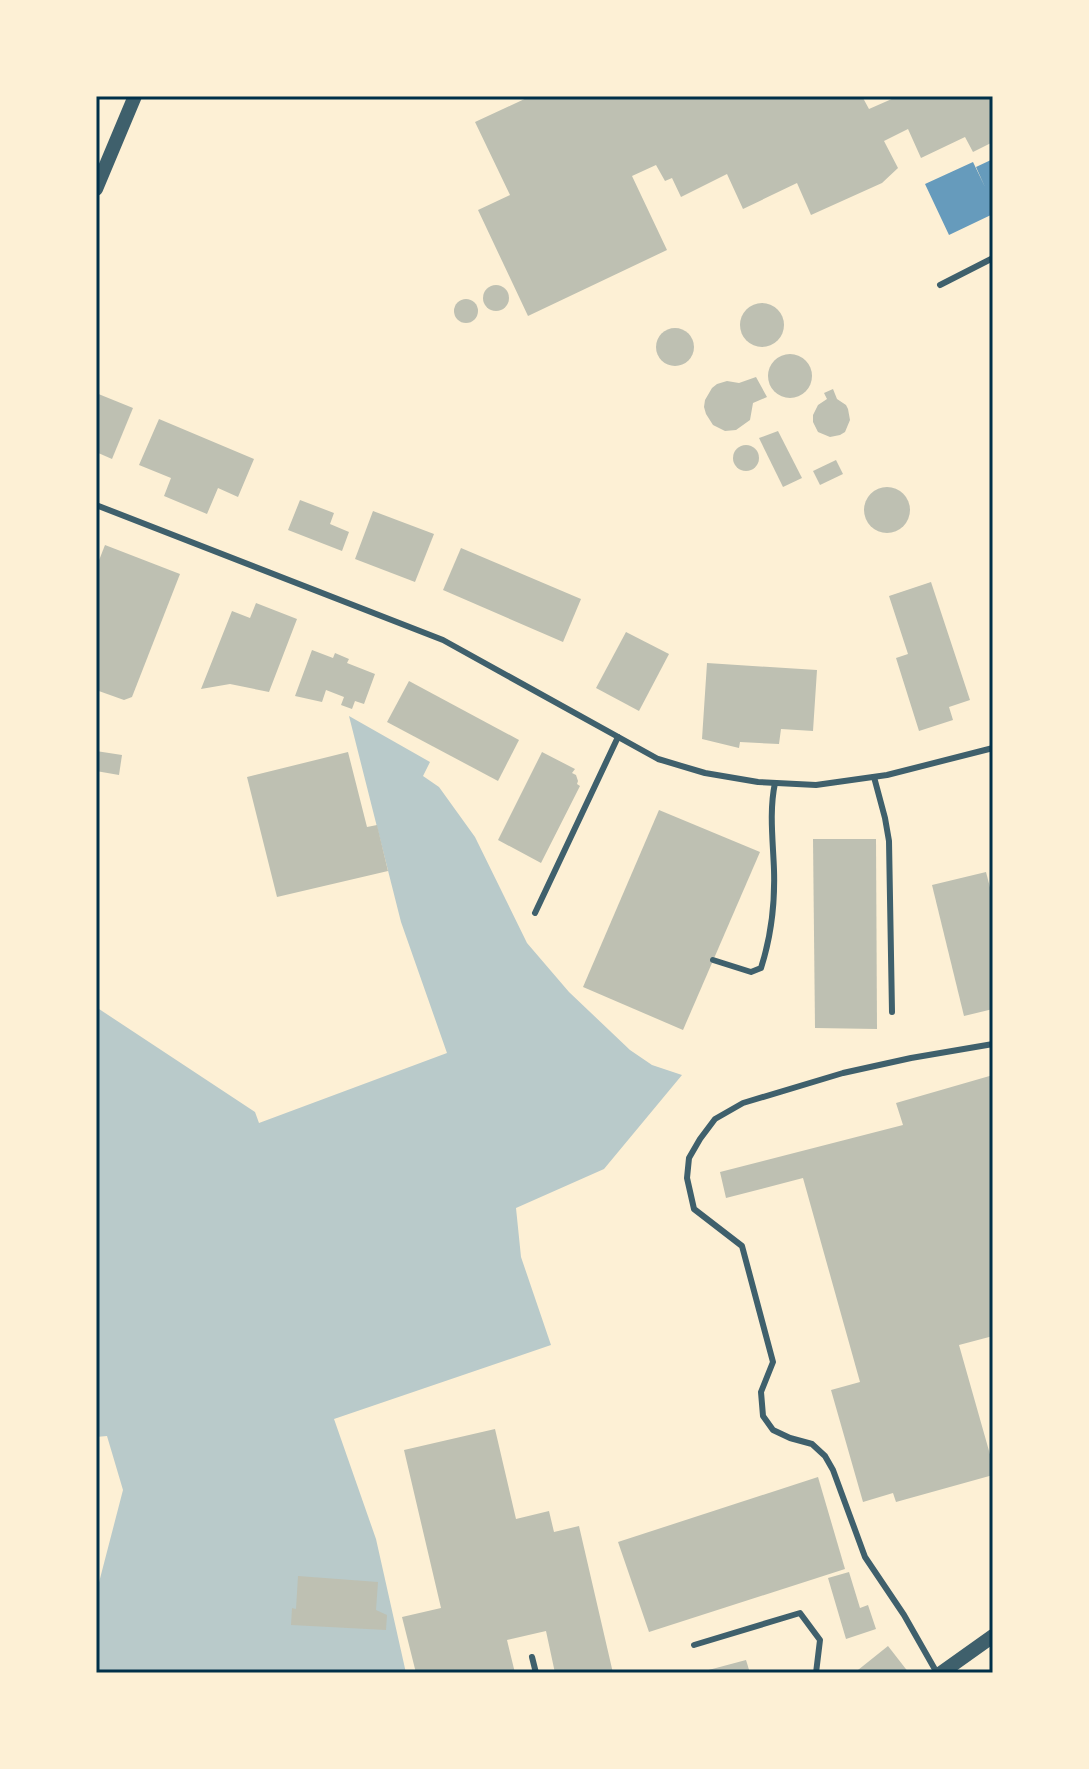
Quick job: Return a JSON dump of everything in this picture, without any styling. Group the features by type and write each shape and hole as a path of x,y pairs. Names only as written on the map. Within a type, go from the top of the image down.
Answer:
{"street":[{"path":"96,189 135,96"},
{"path":"939,1673 993,1636"}],"lane":[{"path":"940,285 993,258"},
{"path":"96,505 443,640 658,759 705,773 758,782 816,785 874,777 993,748"},
{"path":"535,913 618,737"},
{"path":"874,777 889,841 892,1012"},
{"path":"713,960 751,972 761,968 768,945 773,889 771,801 775,783"},
{"path":"939,1673 865,1557 825,1456 812,1444 773,1430 763,1416 761,1392 773,1362 742,1246 694,1209 687,1178 689,1158 700,1139 715,1119 743,1103 843,1073 993,1044"},
{"path":"694,1645 800,1613 820,1640 816,1673"},
{"path":"532,1657 536,1673"}],"shaded area":[{"path":"349,716 430,762 423,776 439,787 475,837 527,943 569,992 630,1050 652,1065 682,1075 604,1169 516,1208 521,1257 551,1345 334,1419 376,1539 406,1673 96,1673 96,1594 123,1490 107,1436 96,1437 96,1007 255,1112 259,1123 447,1053 401,922"}],"water":[{"path":"993,159 993,214 949,235 925,184 973,162 985,187 976,167"}],"building":[{"path":"531,96 868,96 863,98 869,109 894,96 993,96 993,142 973,152 965,137 921,158 908,129 884,141 898,168 882,183 811,215 797,183 743,209 727,174 681,197 672,178 665,181 656,165 632,176 667,250 528,316 478,210 510,195 475,122"},
{"path":"496,285 505,289 509,298 505,307 496,311 487,307 483,298 487,289"},
{"path":"466,299 475,302 478,311 475,320 466,323 457,320 454,311 457,302"},
{"path":"762,303 778,309 784,325 778,341 762,347 746,341 740,325 746,309"},
{"path":"675,328 688,334 694,347 688,360 675,366 662,360 656,347 662,334"},
{"path":"790,354 806,360 812,376 806,392 790,398 774,392 768,376 774,360"},
{"path":"756,377 767,397 753,403 750,420 736,430 725,431 713,425 704,407 712,388 727,381 739,383"},
{"path":"833,389 837,399 846,405 850,420 845,432 830,437 818,432 813,415 818,405 827,399 824,393"},
{"path":"96,393 133,408 112,459 96,452"},
{"path":"159,419 254,459 238,497 218,488 207,514 164,496 171,478 139,465"},
{"path":"778,431 802,478 783,487 759,438"},
{"path":"746,445 755,449 759,458 755,467 746,471 737,467 733,458 737,449"},
{"path":"836,460 843,474 820,485 813,471"},
{"path":"887,487 903,494 910,510 903,526 887,533 871,526 864,510 871,494"},
{"path":"300,500 334,513 330,524 349,532 342,551 288,530"},
{"path":"373,511 434,534 415,582 355,559"},
{"path":"105,545 180,574 132,697 124,700 96,690 96,568"},
{"path":"461,548 581,599 563,642 443,590"},
{"path":"931,582 970,700 949,707 953,720 919,731 896,658 908,654 889,596"},
{"path":"256,603 297,619 269,692 230,684 201,689 232,611 250,618"},
{"path":"626,632 669,654 639,711 596,688"},
{"path":"312,650 333,658 335,653 349,659 347,663 375,674 364,704 355,701 352,709 341,705 344,697 326,690 322,702 295,696"},
{"path":"707,663 817,670 813,731 781,729 779,744 740,742 739,748 702,739"},
{"path":"409,681 519,740 498,781 387,722"},
{"path":"96,751 122,755 119,775 96,771"},
{"path":"348,752 367,827 377,825 388,871 277,897 247,777"},
{"path":"542,752 575,769 572,773 580,786 541,863 498,840"},
{"path":"659,810 760,852 683,1030 583,987"},
{"path":"813,839 876,839 877,1029 815,1028"},
{"path":"986,872 993,899 993,1009 964,1016 932,885"},
{"path":"993,1075 993,1336 959,1345 993,1465 993,1475 896,1502 893,1493 863,1502 831,1390 860,1382 803,1178 726,1198 720,1172 903,1125 896,1103"},
{"path":"495,1429 516,1519 549,1511 554,1532 579,1526 613,1673 555,1673 546,1631 507,1640 515,1673 416,1673 402,1617 441,1608 404,1450"},
{"path":"818,1477 845,1569 649,1632 618,1542"},
{"path":"849,1572 860,1608 868,1605 876,1629 846,1639 828,1578"},
{"path":"298,1576 378,1582 376,1610 387,1615 386,1630 291,1625 292,1608 296,1609"},
{"path":"888,1646 909,1673 860,1673 858,1670"},
{"path":"746,1660 750,1673 701,1673 701,1672"}]}
